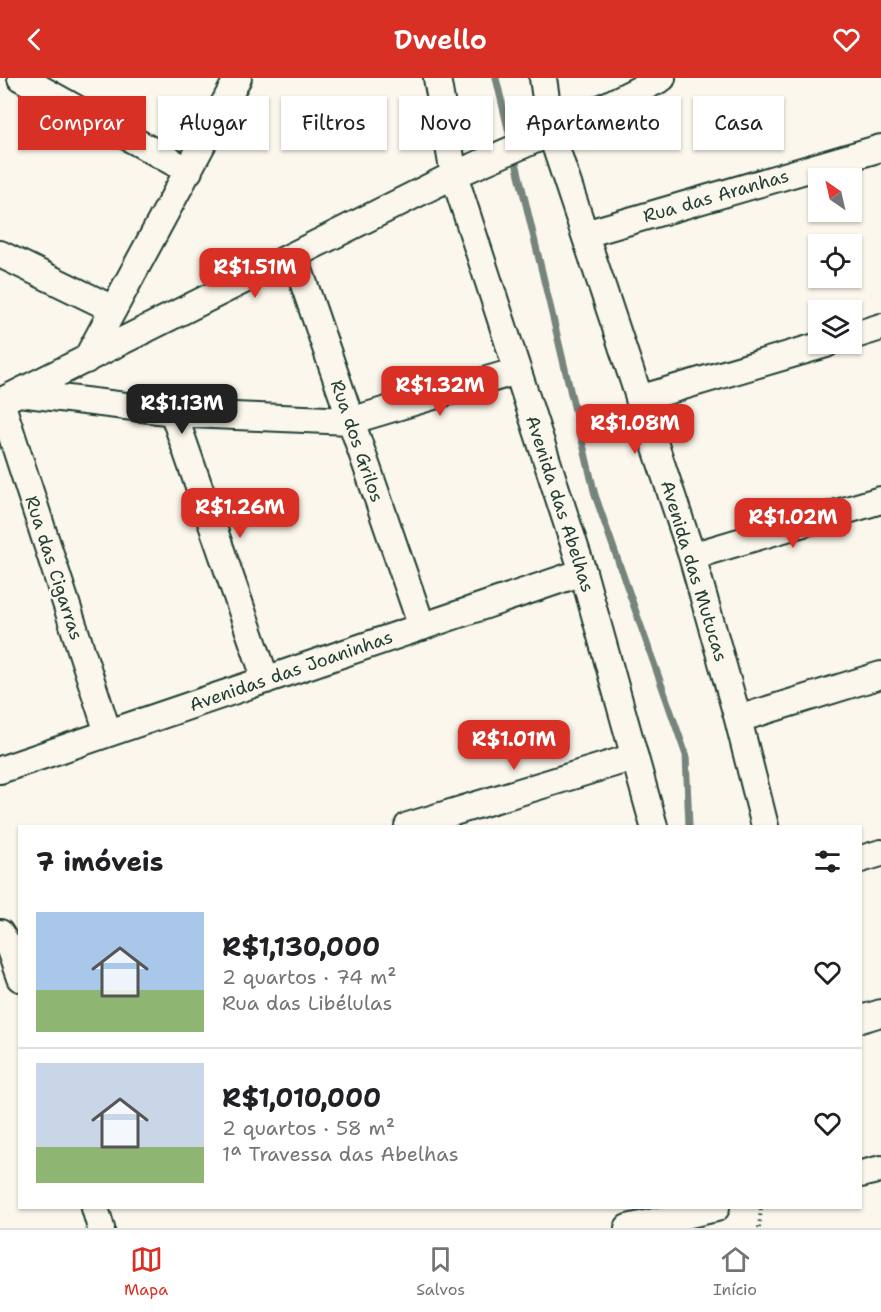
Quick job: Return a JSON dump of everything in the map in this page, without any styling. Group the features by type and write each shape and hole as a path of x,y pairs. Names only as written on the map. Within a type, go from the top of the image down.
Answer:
{"street":[{"path":"21,78 189,171"},
{"path":"86,360 238,78"},
{"name":"Avenida das Abelhas","path":"437,78 454,175 583,572 654,825"},
{"name":"Avenida das Mutucas","path":"543,78 546,96"},
{"path":"626,96 662,78"},
{"name":"Rua das Aranhas","path":"585,234 881,148"},
{"path":"7,399 454,175 511,150"},
{"name":"Avenida das Mutucas","path":"557,150 692,556 738,719 765,825"},
{"path":"0,254 113,309"},
{"name":"Rua dos Grilos","path":"294,255 422,627"},
{"path":"862,333 881,327"},
{"path":"639,399 808,349"},
{"path":"7,399 172,412 350,421 517,371"},
{"name":"Rua das Cigarras","path":"7,399 108,733"},
{"path":"172,412 266,680"},
{"path":"692,556 881,500"},
{"name":"Avenidas das Joaninhas","path":"0,770 583,572"},
{"path":"738,719 881,675"},
{"path":"411,825 634,757"},
{"path":"862,859 881,853"},
{"path":"0,933 9,947 18,972"},
{"path":"862,1019 881,1013"},
{"path":"862,1174 881,1169"},
{"path":"95,1209 101,1228"},
{"path":"628,1228 670,1214 711,1209"}],"path":[{"path":"759,1228 761,1209"}],"waterway":[{"path":"496,78 595,495 686,755 689,825"}]}
